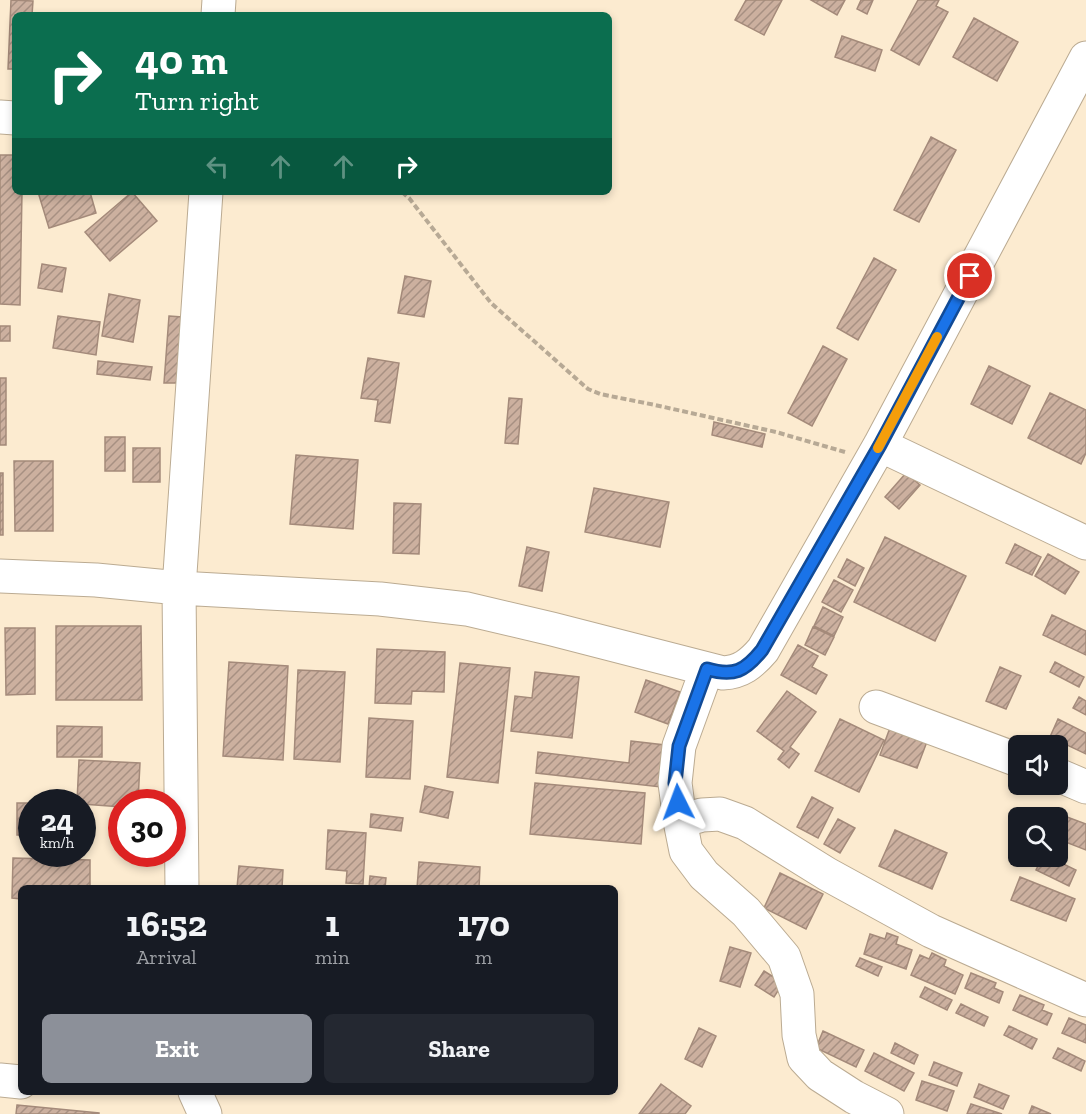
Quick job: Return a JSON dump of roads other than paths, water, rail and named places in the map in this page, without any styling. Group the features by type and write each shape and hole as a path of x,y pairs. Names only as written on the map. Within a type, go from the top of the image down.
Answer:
{"street":[{"path":"0,576 96,580 178,588 380,599 466,609 723,674 735,672 754,660 762,650 876,453 1086,58"},
{"path":"182,885 178,588 206,195"},
{"path":"876,453 1086,543"},
{"path":"707,669 679,746 675,783 686,851 704,875 746,912 784,957 797,994 799,1035 804,1058 820,1075 854,1097 887,1114"},
{"path":"876,707 1008,756"},
{"path":"1068,779 1086,787"},
{"path":"680,821 702,814 720,814 745,823 827,874 931,931 1086,1000"},
{"path":"0,1080 18,1082"},
{"path":"196,1095 205,1114"}]}
